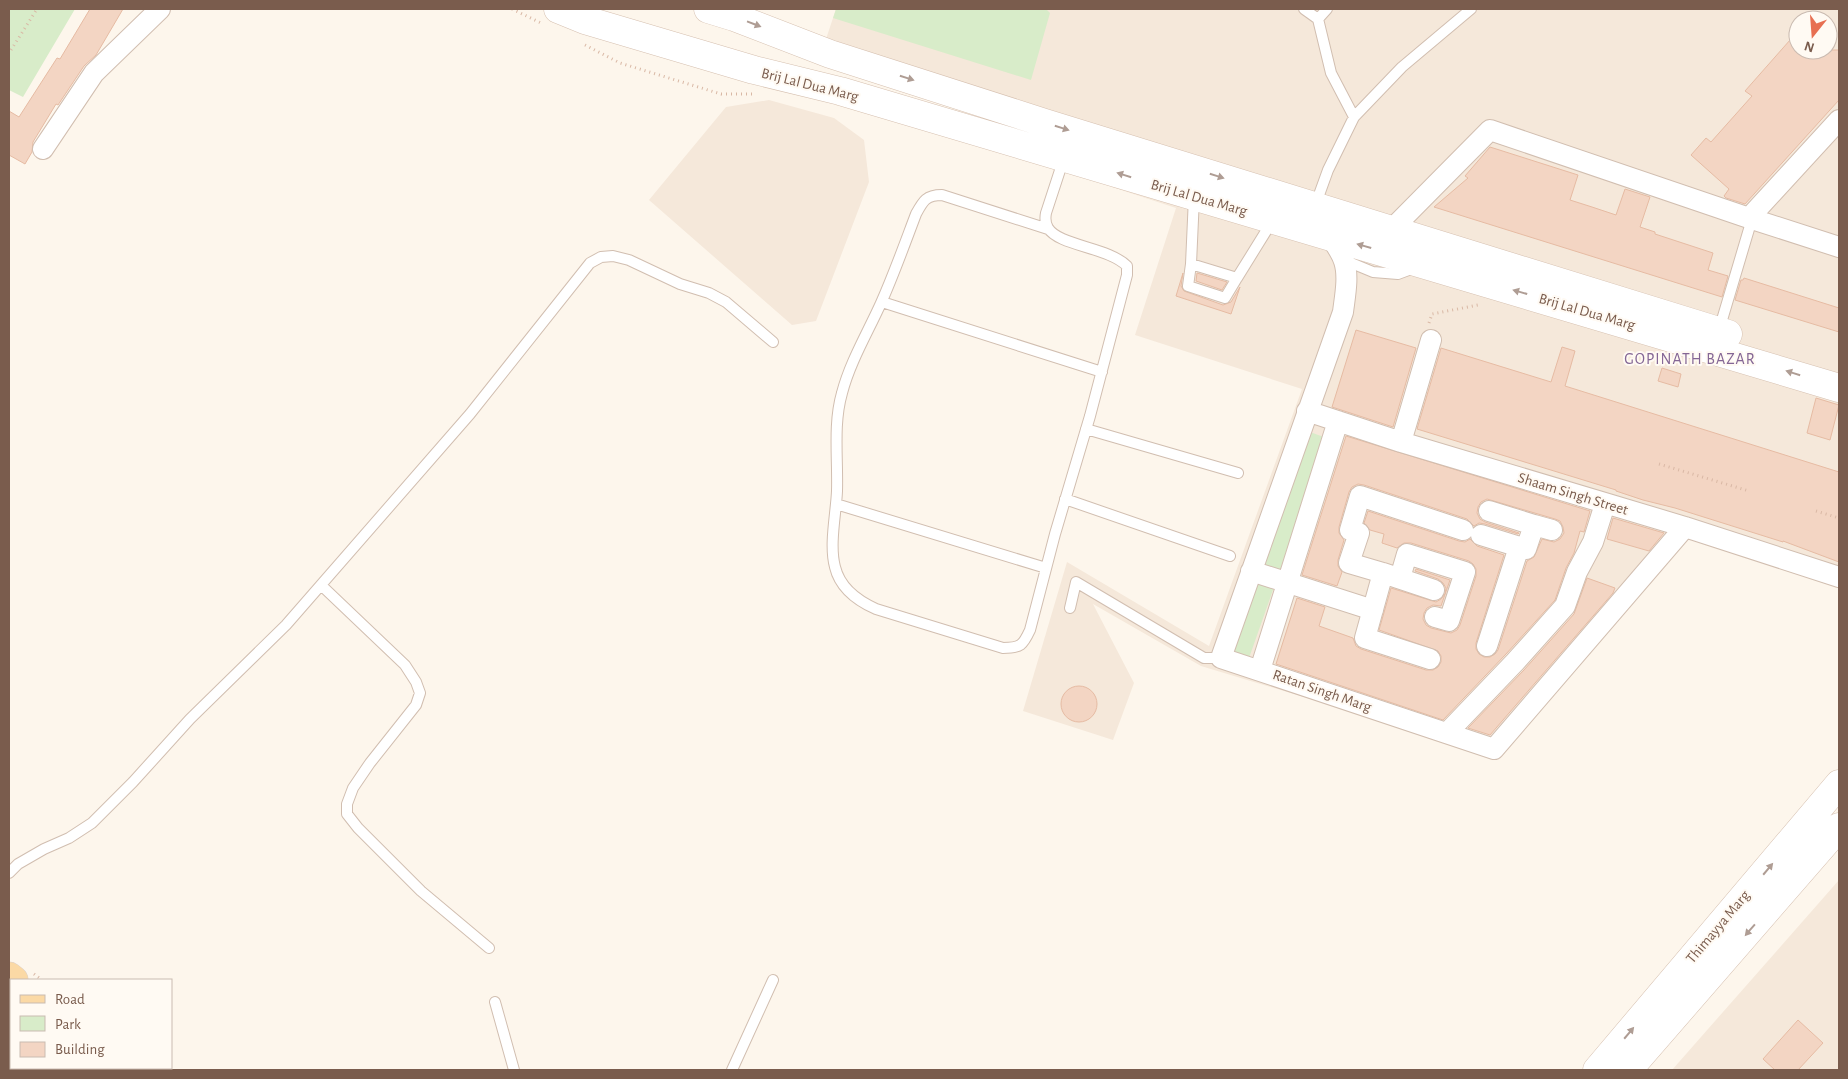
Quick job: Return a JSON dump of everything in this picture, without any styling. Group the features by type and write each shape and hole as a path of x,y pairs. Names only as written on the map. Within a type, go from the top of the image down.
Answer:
{"street":[{"path":"43,149 94,72 160,9"},
{"name":"Brij Lal Dua Marg","path":"558,9 585,20 744,68 840,91 1839,388"},
{"name":"Brij Lal Dua Marg","path":"708,9 858,63 1054,126 1839,369"},
{"path":"1751,219 1839,120"},
{"path":"1391,230 1490,130 1839,247"},
{"path":"1221,658 1343,312 1345,295 1344,260 1330,236"},
{"path":"1401,442 1429,335"},
{"name":"Shaam Singh Street","path":"1307,411 1401,442 1685,527 1839,577"},
{"path":"1260,670 1338,421"},
{"path":"1434,590 1349,563 1359,533 1350,530 1360,496 1529,550"},
{"path":"1448,733 1566,606 1577,572 1593,542 1605,504"},
{"path":"1487,646 1529,550 1543,528 1489,511"},
{"name":"Ratan Singh Marg","path":"1221,658 1494,749 1685,527"},
{"path":"1430,659 1365,638 1373,610 1391,576 1407,554 1465,572 1449,621 1435,617"},
{"path":"1251,570 1373,610"},
{"name":"Thimayya Marg","path":"1597,1070 1839,784"},
{"name":"Thimayya Marg","path":"1628,1070 1839,827"}],"lane":[{"path":"1304,9 1318,19 1330,73 1354,117"},
{"path":"1318,19 1328,9"},
{"path":"1315,207 1328,170 1354,117 1402,67 1471,9"},
{"path":"1048,229 1045,221 1046,212 1064,158"},
{"path":"932,195 942,195 1048,229 1060,238 1110,254 1126,266 1127,275 1102,372 1065,499 1030,630 1024,643 1015,648 1003,648 876,609 860,602 852,596 835,569 833,556 838,408 842,390 854,361 882,302 916,214 923,202 932,195"},
{"path":"1194,196 1191,264 1188,286 1225,298 1274,220"},
{"path":"1719,331 1751,219"},
{"path":"9,873 18,864 44,849 69,838 92,822 190,720 286,625 470,414 590,263 601,257 613,256 629,260 680,284 709,293 726,302 773,342"},
{"path":"1344,260 1373,272 1398,274 1424,264"},
{"path":"1191,264 1237,278"},
{"path":"882,302 1102,372"},
{"path":"1086,429 1238,473"},
{"path":"1065,499 1230,556"},
{"path":"836,504 1046,568"},
{"path":"1070,608 1076,582 1204,658 1221,658"},
{"path":"321,584 405,665 416,682 420,693 416,705 370,763 353,788 347,804 348,814 358,828 421,891 489,948"},
{"path":"732,1070 772,980"},
{"path":"495,1002 514,1070"}],"path":[{"path":"11,50 36,9"},
{"path":"1429,335 1432,314 1479,305"},
{"path":"1660,464 1749,490"},
{"path":"1816,511 1839,518"}],"shaded area":[{"path":"836,9 1839,9 1839,584 1686,534 1499,756 1201,666 1093,604 1134,683 1113,740 1023,711 1067,562 1209,646 1302,389 1135,335 1176,208 1112,187 1128,136 826,39"},
{"path":"769,100 834,118 864,140 869,182 816,321 792,325 649,200 726,107"},
{"path":"1839,880 1839,1070 1672,1070"}],"green space":[{"path":"9,9 75,9 23,97 9,90"},
{"path":"836,9 1046,9 1050,13 1031,80 833,18"},
{"path":"1307,431 1324,437 1280,570 1262,565"},
{"path":"1254,579 1274,587 1249,658 1229,651"}],"building":[{"path":"90,9 123,9 96,55 84,66 58,105 56,104 33,142 32,152 25,164 9,155 9,111 19,117 57,58 60,59"},
{"path":"1788,42 1788,60 1838,60 1839,50 1839,100 1745,204 1726,198 1724,196 1729,189 1691,155 1706,138 1711,142 1752,96 1745,91"},
{"path":"1490,147 1578,175 1570,200 1616,215 1625,189 1650,197 1640,227 1655,232 1655,234 1713,253 1708,270 1728,276 1722,297 1434,207 1468,178 1465,176"},
{"path":"1183,273 1181,286 1184,291 1223,305 1231,302 1240,287 1231,314 1176,296"},
{"path":"1197,273 1227,282 1222,290 1196,281"},
{"path":"1744,278 1839,308 1839,332 1735,300 1741,280"},
{"path":"1356,330 1416,348 1393,427 1332,407"},
{"path":"1562,347 1575,351 1565,386 1839,472 1839,562 1783,541 1643,500 1417,429 1441,348 1551,382"},
{"path":"1662,368 1681,374 1678,387 1658,381"},
{"path":"1816,398 1839,405 1830,440 1807,433"},
{"path":"1346,436 1590,511 1584,532 1580,531 1574,553 1566,568 1555,600 1443,720 1276,664 1297,598 1325,607 1319,626 1353,638 1356,646 1361,649 1426,670 1433,670 1441,662 1441,656 1438,651 1379,630 1391,588 1436,602 1445,594 1446,588 1443,583 1438,579 1415,571 1416,569 1450,580 1441,606 1433,605 1427,608 1423,619 1426,625 1431,628 1451,633 1457,630 1460,625 1476,576 1476,569 1469,561 1411,543 1404,543 1397,548 1382,543 1384,534 1370,530 1364,523 1368,511 1459,541 1465,542 1470,539 1477,546 1504,555 1476,643 1476,649 1479,654 1484,657 1490,657 1498,650 1527,561 1534,557 1542,539 1554,542 1560,539 1564,533 1563,527 1560,521 1555,519 1487,499 1481,502 1478,507 1477,513 1480,519 1519,533 1479,523 1474,526 1467,519 1358,484 1352,487 1349,492 1339,527 1339,533 1344,540 1338,560 1338,566 1342,572 1337,586 1302,575"},
{"path":"1613,518 1664,533 1649,551 1607,539"},
{"path":"1587,578 1615,588 1613,593 1490,735 1468,728 1524,670 1574,614"},
{"path":"1079,686 1091,692 1097,704 1091,716 1079,722 1067,716 1061,704 1067,692"},
{"path":"1798,1020 1823,1043 1798,1070 1775,1070 1763,1059"}],"district":[{"name":"GOPINATH BAZAR","path":"1690,359"}]}
